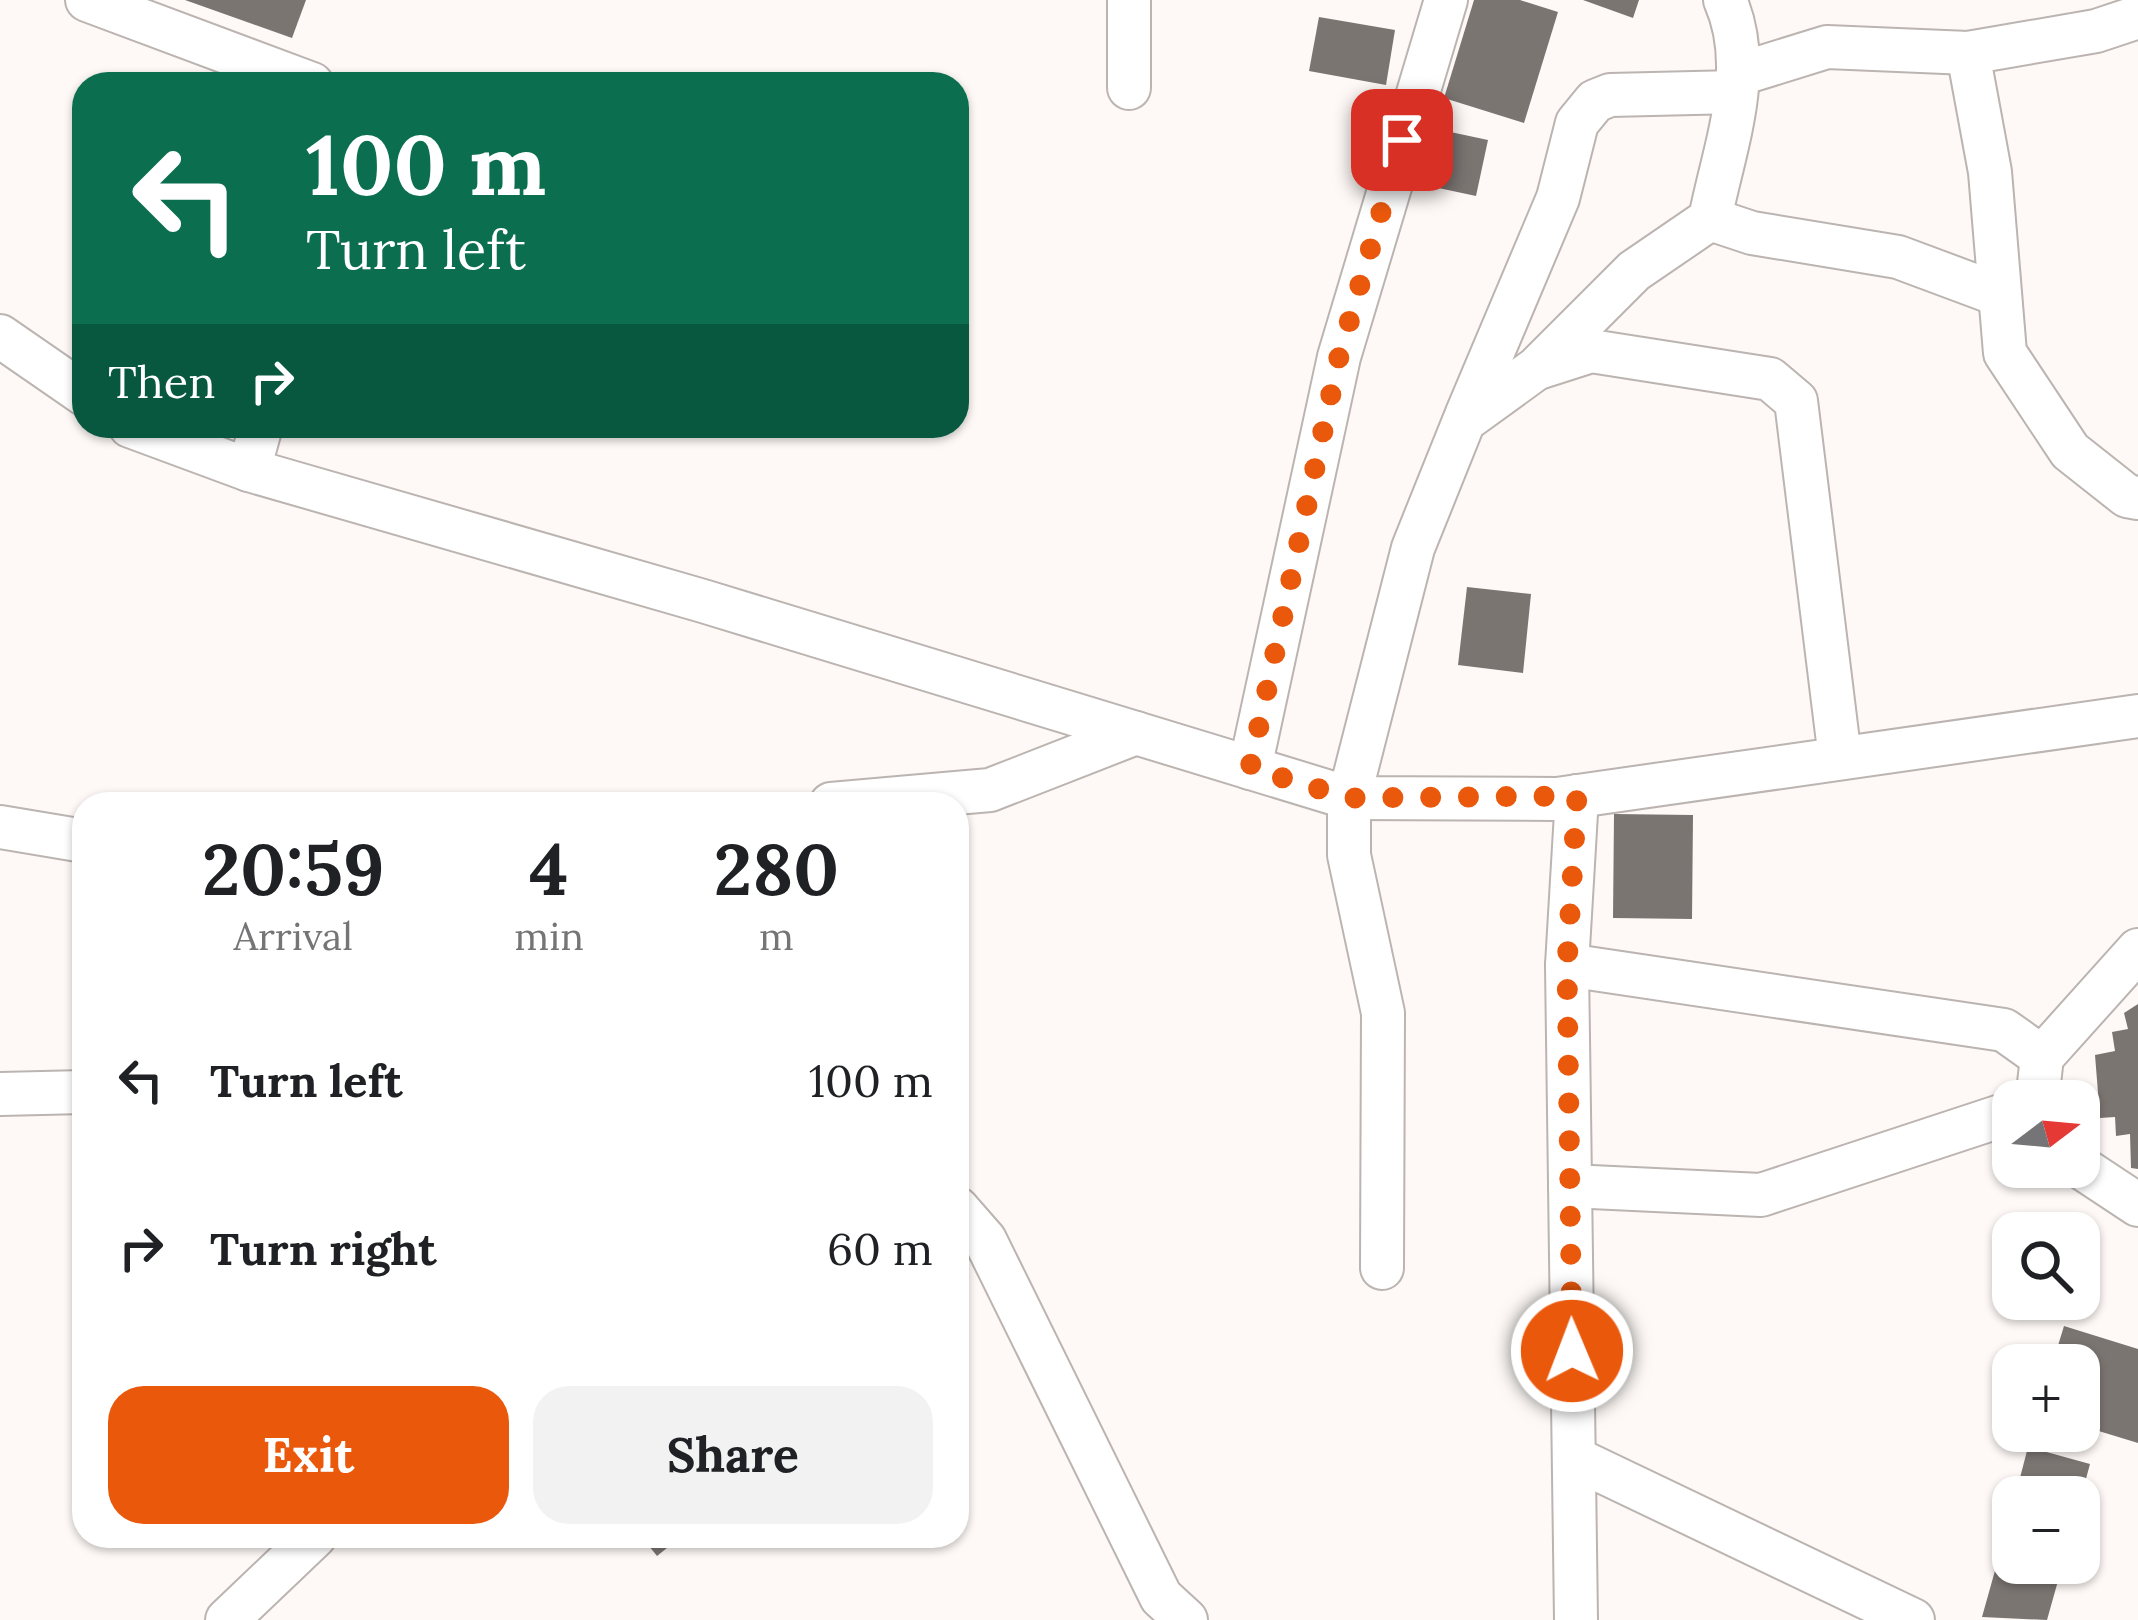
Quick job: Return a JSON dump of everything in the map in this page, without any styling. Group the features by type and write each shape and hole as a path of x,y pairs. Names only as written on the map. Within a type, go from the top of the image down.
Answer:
{"street":[{"path":"87,0 280,72"},
{"path":"1130,0 1130,88"},
{"path":"1250,768 1339,357 1446,0"},
{"path":"1463,421 1537,368 1634,271 1710,218 1738,83 1736,26 1725,0"},
{"path":"1382,1268 1383,1013 1349,855 1349,798 1412,548 1558,197 1577,123 1595,100 1610,95 1738,83 1827,47 1968,53 2096,31 2138,16"},
{"path":"1968,53 1990,172 2005,353 2070,451 2127,496 2138,498"},
{"path":"1710,218 1752,233 1898,257 2000,295"},
{"path":"0,337 72,386"},
{"path":"1537,368 1591,351 1769,379 1796,401 1822,578 1840,758"},
{"path":"162,438 249,470 1349,798 1577,796 2138,716"},
{"path":"249,470 258,438"},
{"path":"967,792 990,790 1136,733"},
{"path":"1576,1620 1567,965 1577,796"},
{"path":"0,827 72,839"},
{"path":"2039,1080 2042,1057 2138,950"},
{"path":"1567,965 2004,1030 2042,1057"},
{"path":"0,1094 72,1092"},
{"path":"1570,1186 1761,1195 1992,1119"},
{"path":"2100,1180 2138,1205"},
{"path":"969,1222 985,1240 1161,1597 1186,1620"},
{"path":"1574,1459 1913,1620"},
{"path":"227,1620 303,1548"}],"building":[{"path":"185,0 306,0 292,38"},
{"path":"1474,0 1520,0 1558,12 1524,123 1444,98"},
{"path":"1583,0 1639,0 1633,18"},
{"path":"1319,17 1395,30 1386,85 1309,71"},
{"path":"1427,127 1488,140 1476,196 1415,183"},
{"path":"1467,587 1531,594 1523,673 1458,665"},
{"path":"1614,814 1693,815 1692,919 1613,918"},
{"path":"2138,1004 2138,1169 2131,1168 2130,1134 2116,1136 2115,1117 2100,1118 2095,1055 2115,1051 2112,1032 2128,1029 2124,1013"},
{"path":"2064,1326 2138,1349 2138,1443 2100,1431 2100,1344 2058,1344"},
{"path":"2027,1452 2046,1452 2090,1464 2087,1476 2020,1476"},
{"path":"1992,1581 2057,1584 2047,1620 1982,1617"}],"route":[{"path":"1402,140 1339,357 1250,768 1349,798 1577,796 1567,965 1572,1351"}]}
